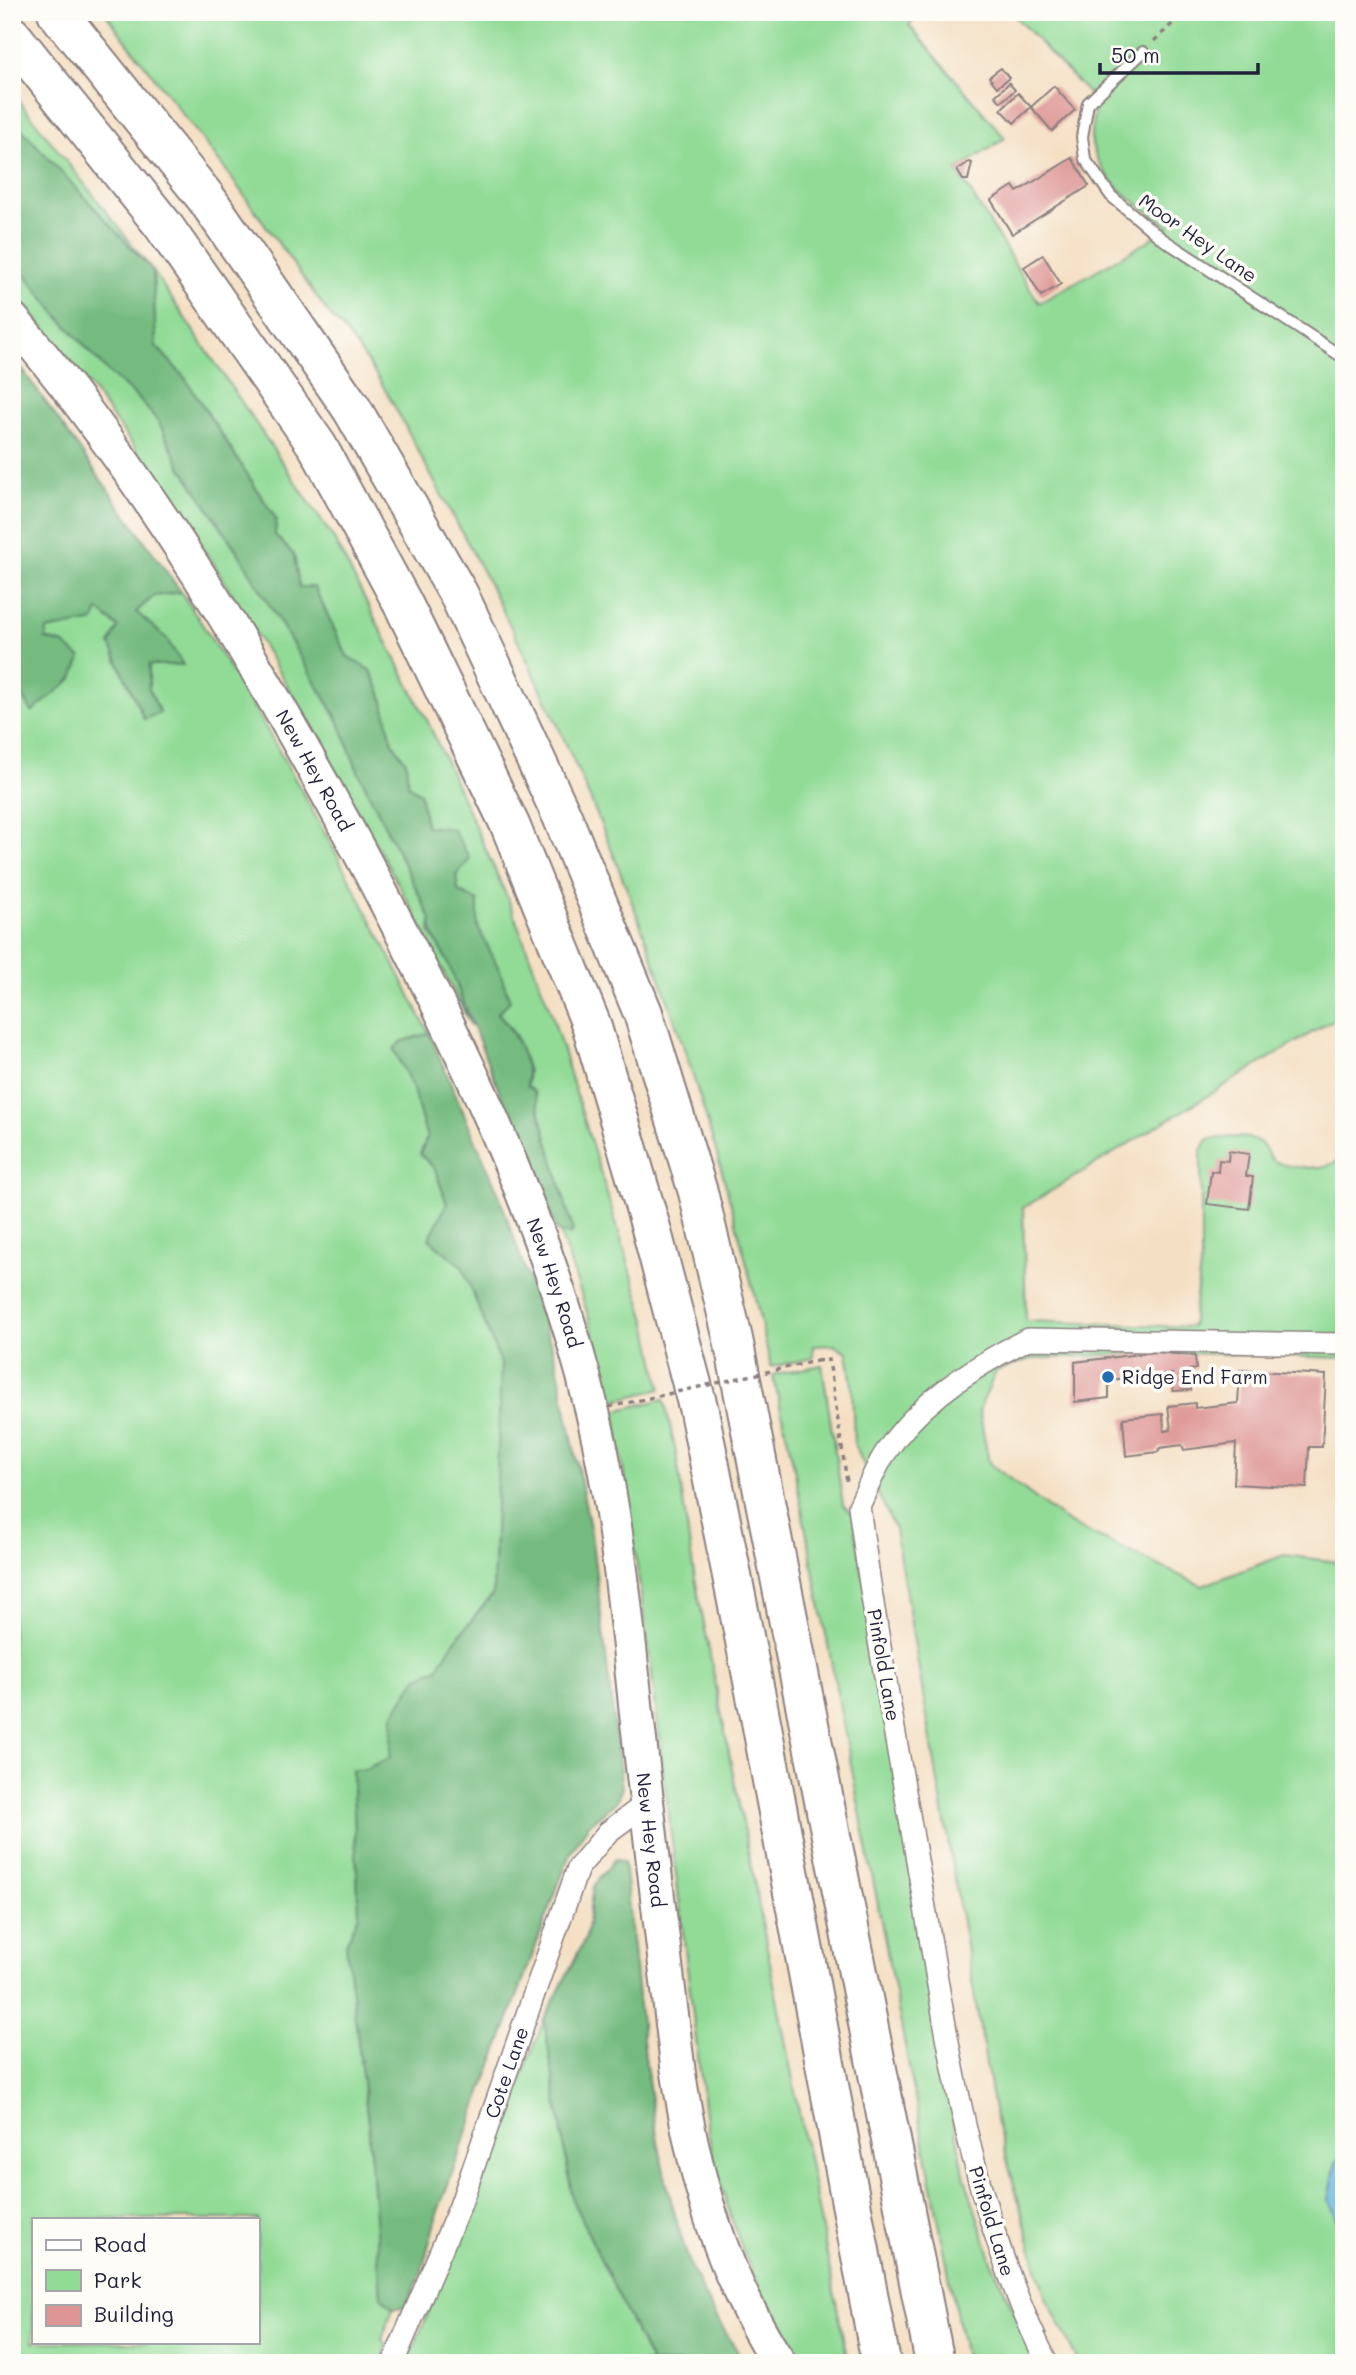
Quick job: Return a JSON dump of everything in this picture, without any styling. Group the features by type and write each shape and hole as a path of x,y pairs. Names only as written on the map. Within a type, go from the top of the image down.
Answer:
{"highway":[{"path":"57,12 206,198 352,409 459,594 562,816 643,1013 698,1192 733,1339 935,2363"},
{"path":"12,36 163,225 318,447 403,604 510,825 591,1024 651,1228 699,1411 760,1716 881,2363"}],"main road":[{"name":"New Hey Road","path":"12,319 75,399 148,502 283,714 387,904 513,1165 545,1247 571,1327 603,1456 611,1505 678,2070 691,2150 707,2213 728,2270 756,2326 779,2363"}],"street":[{"path":"859,1506 885,1452 913,1419 990,1358 1028,1339 1344,1345"},
{"name":"Pinfold Lane","path":"859,1506 956,2089 984,2205 1019,2306 1047,2363"},
{"name":"Cote Lane","path":"393,2363 460,2206 578,1868 608,1832 647,1803"}],"lane":[{"name":"Moor Hey Lane","path":"1143,52 1088,103 1082,138 1085,159 1111,196 1161,238 1344,358"}],"path":[{"path":"1143,52 1185,12"},
{"path":"609,1407 829,1360 846,1481 859,1506"}],"green space":[{"path":"104,12 921,12 909,25 1005,138 957,170 1039,303 1145,243 1169,226 1131,199 1100,165 1091,136 1096,102 1011,12 1344,12 1344,1013 1023,1208 1026,1321 1192,1327 1201,1260 1201,1150 1209,1139 1247,1138 1261,1144 1273,1160 1296,1167 1323,1166 1337,1161 1344,1167 1344,1358 1156,1352 1030,1359 996,1371 979,1410 989,1463 1068,1523 1202,1586 1284,1555 1344,1563 1344,2157 1336,2161 1329,2200 1344,2233 1344,2363 1079,2363 1044,2293 995,2116 895,1529 854,1444 852,1385 847,1352 834,1345 813,1346 813,1358 771,1367 714,1143 679,1033 598,817 552,712 501,608 380,381 228,173"},
{"path":"12,92 153,271 12,119"},
{"path":"12,119 153,271 156,346 185,378 276,519 275,535 294,555 299,587 314,587 347,656 371,671 381,693 392,741 406,762 408,785 420,793 426,826 453,829 470,859 456,875 458,891 478,901 478,927 499,969 510,1001 498,1013 515,1038 526,1065 527,1086 534,1092 573,1231 570,1235 557,1231 447,962 435,939 431,919 358,771 338,720 241,557 181,467 158,421 139,399 110,374 59,317 12,257"},
{"path":"12,257 59,317 110,374 139,399 158,421 181,467 241,557 338,720 358,771 431,919 430,932 449,964 471,1026 411,907 294,697 217,569 135,448 80,373 12,288"},
{"path":"153,271 334,539 428,722 508,899 552,1015 648,1327 661,1389 612,1401 585,1305 560,1233 569,1235 573,1230 534,1092 527,1086 528,1071 516,1036 498,1012 488,949 478,927 478,901 458,891 456,875 426,826 420,793 408,785 406,762 392,742 381,693 371,671 347,656 314,587 299,587 294,555 275,535 276,519 185,378 156,346"},
{"path":"12,355 181,592 154,596 136,612 166,638 183,665 149,665 149,689 160,713 144,719 110,644 118,627 98,610 94,621 47,630 46,639 64,644 81,658 73,678 32,712 12,677"},
{"path":"181,592 249,699 312,809 429,1033 401,1042 394,1049 412,1086 427,1138 420,1154 435,1169 447,1204 429,1239 462,1266 501,1364 493,1594 454,1642 437,1669 417,1678 394,1714 390,1758 363,1771 352,1770 359,1914 346,1944 368,2122 381,2295 393,2308 382,2340 386,2344 383,2363 12,2363 12,677 32,711 64,644 46,639 47,629 93,621 98,609 118,627 159,714 149,689 148,665 182,665 166,638 136,612 154,596"},
{"path":"429,1033 498,1192 556,1359 591,1533 622,1788 616,1802 589,1824 569,1856 437,2214 420,2277 405,2307 393,2308 381,2296 368,2122 346,1944 359,1914 352,1770 363,1770 390,1758 393,1715 417,1678 437,1669 454,1642 493,1594 501,1364 462,1266 429,1239 447,1204 435,1169 420,1154 427,1138 412,1086 394,1049 401,1042"},
{"path":"822,1365 843,1505 853,1515 942,2058 965,2178 993,2265 1037,2363 1000,2358 997,2363 966,2363 793,1463 773,1375"},
{"path":"664,1399 676,1453 693,1568 848,2363 802,2363 784,2335 754,2278 742,2248 722,2186 706,2122 650,1659 615,1411"},
{"path":"615,1859 624,1862 645,2060 673,2208 698,2283 745,2363 651,2363 573,2202 544,2020 586,1937 593,1887"},
{"path":"544,2020 573,2202 651,2363 407,2363 470,2215"}],"water":[{"path":"1344,2157 1344,2233 1329,2201 1336,2161"}],"building":[{"path":"1001,68 1009,78 997,87 989,77"},
{"path":"1009,83 1015,90 1001,102 995,96"},
{"path":"1054,86 1075,110 1052,131 1031,107"},
{"path":"1018,93 1031,107 1014,123 1001,109"},
{"path":"1072,158 1089,186 1012,234 991,200 1013,186 1017,192"},
{"path":"969,162 972,163 968,180 963,180 957,170"},
{"path":"1043,255 1061,284 1041,296 1024,267"},
{"path":"1229,1151 1249,1154 1246,1176 1253,1177 1249,1209 1207,1204 1211,1171 1218,1172 1219,1160 1228,1161"},
{"name":"Ridge End Farm","path":"1156,1352 1195,1356 1196,1369 1189,1370 1191,1390 1173,1391 1172,1374 1109,1380 1109,1398 1075,1402 1075,1362"},
{"path":"1240,1370 1326,1375 1322,1447 1309,1447 1307,1488 1234,1484 1236,1443 1184,1450 1182,1445 1160,1448 1158,1452 1126,1456 1123,1418 1163,1414 1164,1431 1171,1430 1168,1406 1195,1403 1195,1408 1238,1403"}],"place":[{"name":"Ridge End Farm","path":"1108,1377"}]}
